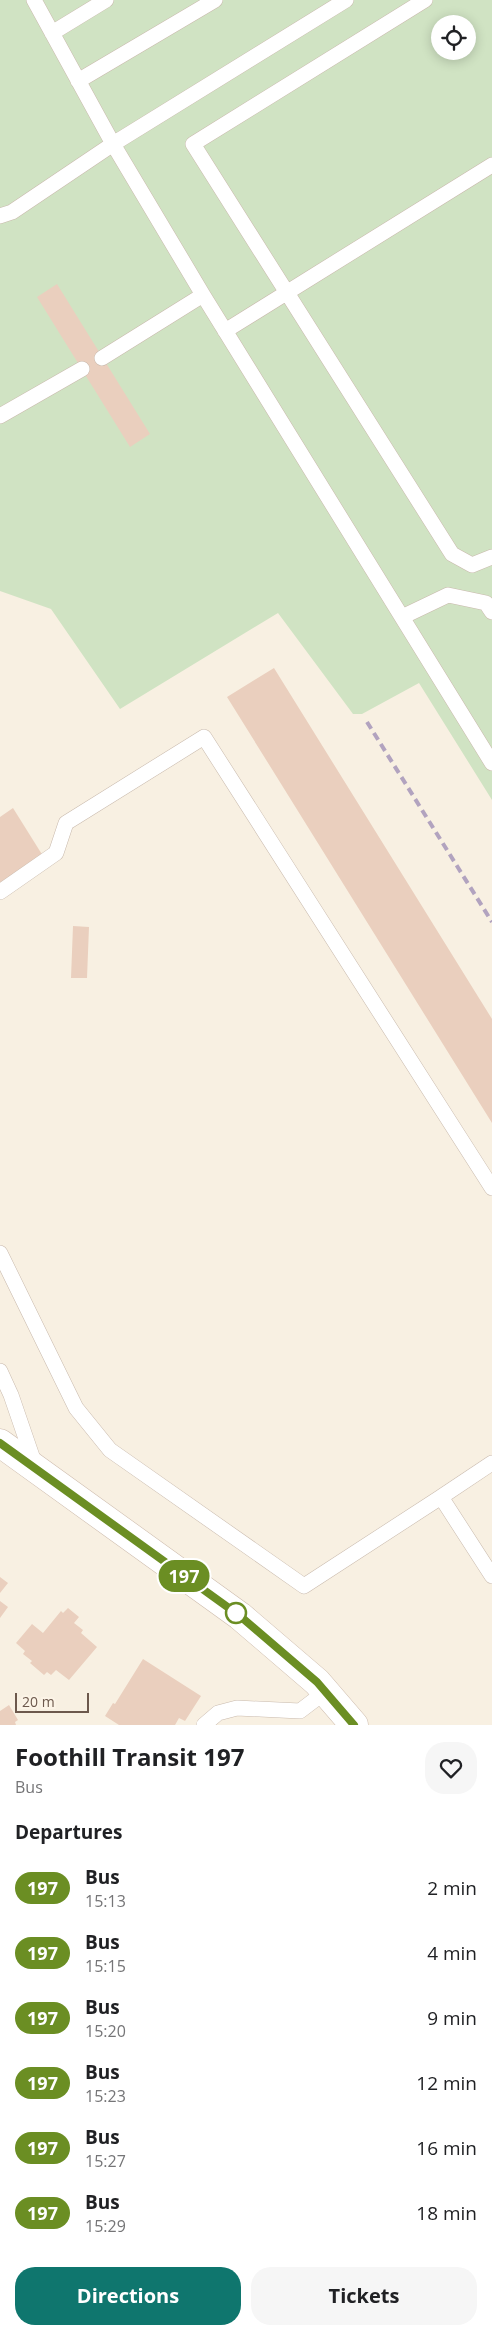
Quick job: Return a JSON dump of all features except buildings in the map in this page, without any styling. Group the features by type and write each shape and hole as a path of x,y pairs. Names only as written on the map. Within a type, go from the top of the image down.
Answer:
{"main road":[{"path":"0,1443 37,1472 240,1616 317,1682 354,1725"}],"lane":[{"path":"34,0 113,144 203,295 492,763"},
{"path":"52,33 106,0"},
{"path":"78,81 215,0"},
{"path":"0,216 12,212 113,144 346,0"},
{"path":"425,0 193,144 452,554 472,565 492,557"},
{"path":"225,331 492,164"},
{"path":"102,358 203,295"},
{"path":"0,416 82,369"},
{"path":"402,617 448,595 486,602 492,612"},
{"path":"0,892 56,853 66,823 204,737 492,1188"},
{"path":"0,1253 76,1408 110,1450 304,1586 492,1463"},
{"path":"0,1371 11,1395 37,1472"},
{"path":"441,1497 492,1576"},
{"path":"204,1725 218,1713 237,1708 300,1711 325,1692"}],"green space":[{"path":"0,0 492,0 492,800 419,683 362,714 353,714 278,613 120,709 51,609 0,591"}],"railway":[{"path":"367,722 492,922"}],"bus line":[{"name":"197","path":"0,1443 11,1453 240,1616 317,1682 354,1725"}]}
